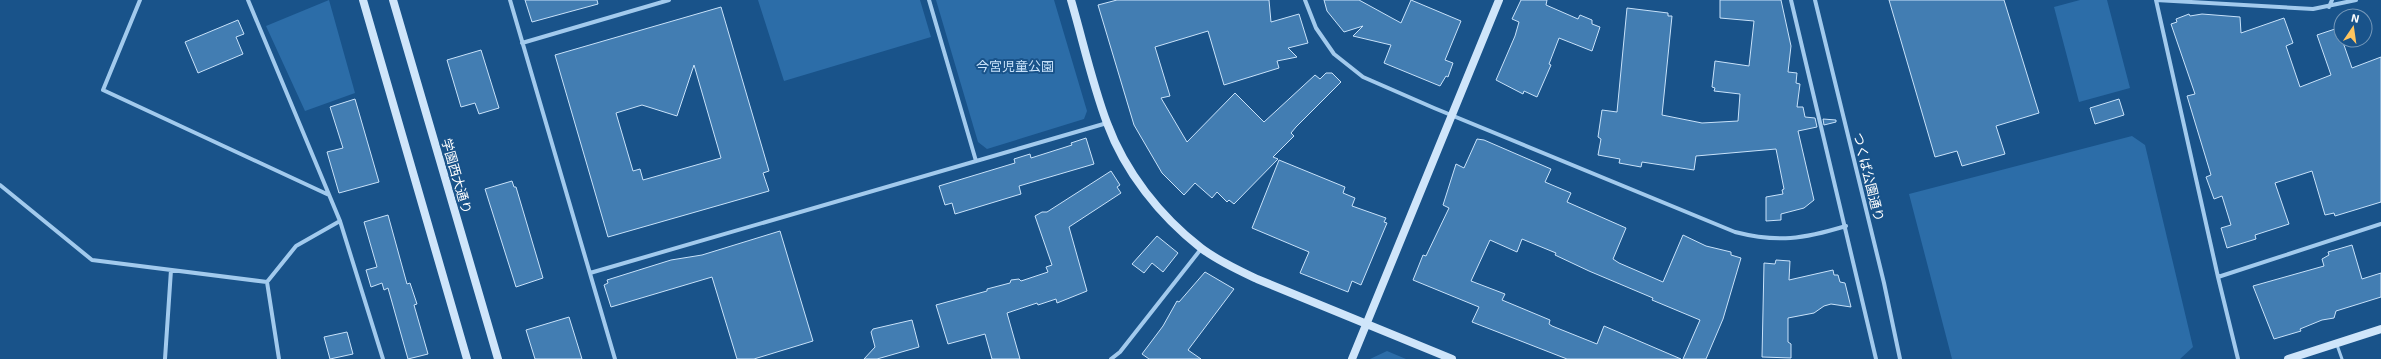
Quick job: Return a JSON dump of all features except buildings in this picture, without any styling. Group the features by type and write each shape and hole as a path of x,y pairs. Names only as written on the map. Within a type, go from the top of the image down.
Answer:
{"street":[{"path":"140,0 103,90 329,195"},
{"path":"248,0 340,221 383,359"},
{"path":"363,0 467,359"},
{"name":"学園西大通り","path":"392,0 498,359"},
{"path":"510,0 615,359"},
{"path":"522,43 668,0"},
{"path":"929,0 976,161"},
{"path":"1071,0 1107,123 1129,168 1141,187 1175,225 1201,248 1227,265 1257,279 1452,359"},
{"path":"1305,0 1324,42 1334,54 1349,66 1379,85 1452,116 1741,233 1777,240 1815,235 1846,226"},
{"path":"1352,359 1499,0"},
{"path":"1791,0 1846,226 1876,359"},
{"name":"つくば公園通り","path":"1815,0 1884,283 1900,359"},
{"path":"2238,359 2218,277 2156,0 2313,9 2329,7 2356,0"},
{"path":"2329,7 2332,0"},
{"path":"590,273 1107,123"},
{"path":"0,185 92,260 267,282"},
{"path":"279,359 267,282 296,246 340,221"},
{"path":"2218,277 2381,224"},
{"path":"1111,359 1120,352 1201,248"},
{"path":"165,359 171,270"},
{"path":"2288,359 2381,329"}],"lane":[{"path":"2337,343 2342,359"}],"green space":[{"path":"329,0 355,93 305,111 266,26"},
{"path":"758,0 920,0 931,37 784,81"},
{"name":"今宮児童公園","path":"936,0 1054,0 1087,111 1084,119 987,149 978,142"},
{"path":"2080,0 2107,0 2130,88 2079,102 2054,7"},
{"path":"2132,136 2145,145 2193,347 2180,359 1952,359 1909,194"},
{"path":"1387,351 1406,359 1370,359"}]}
